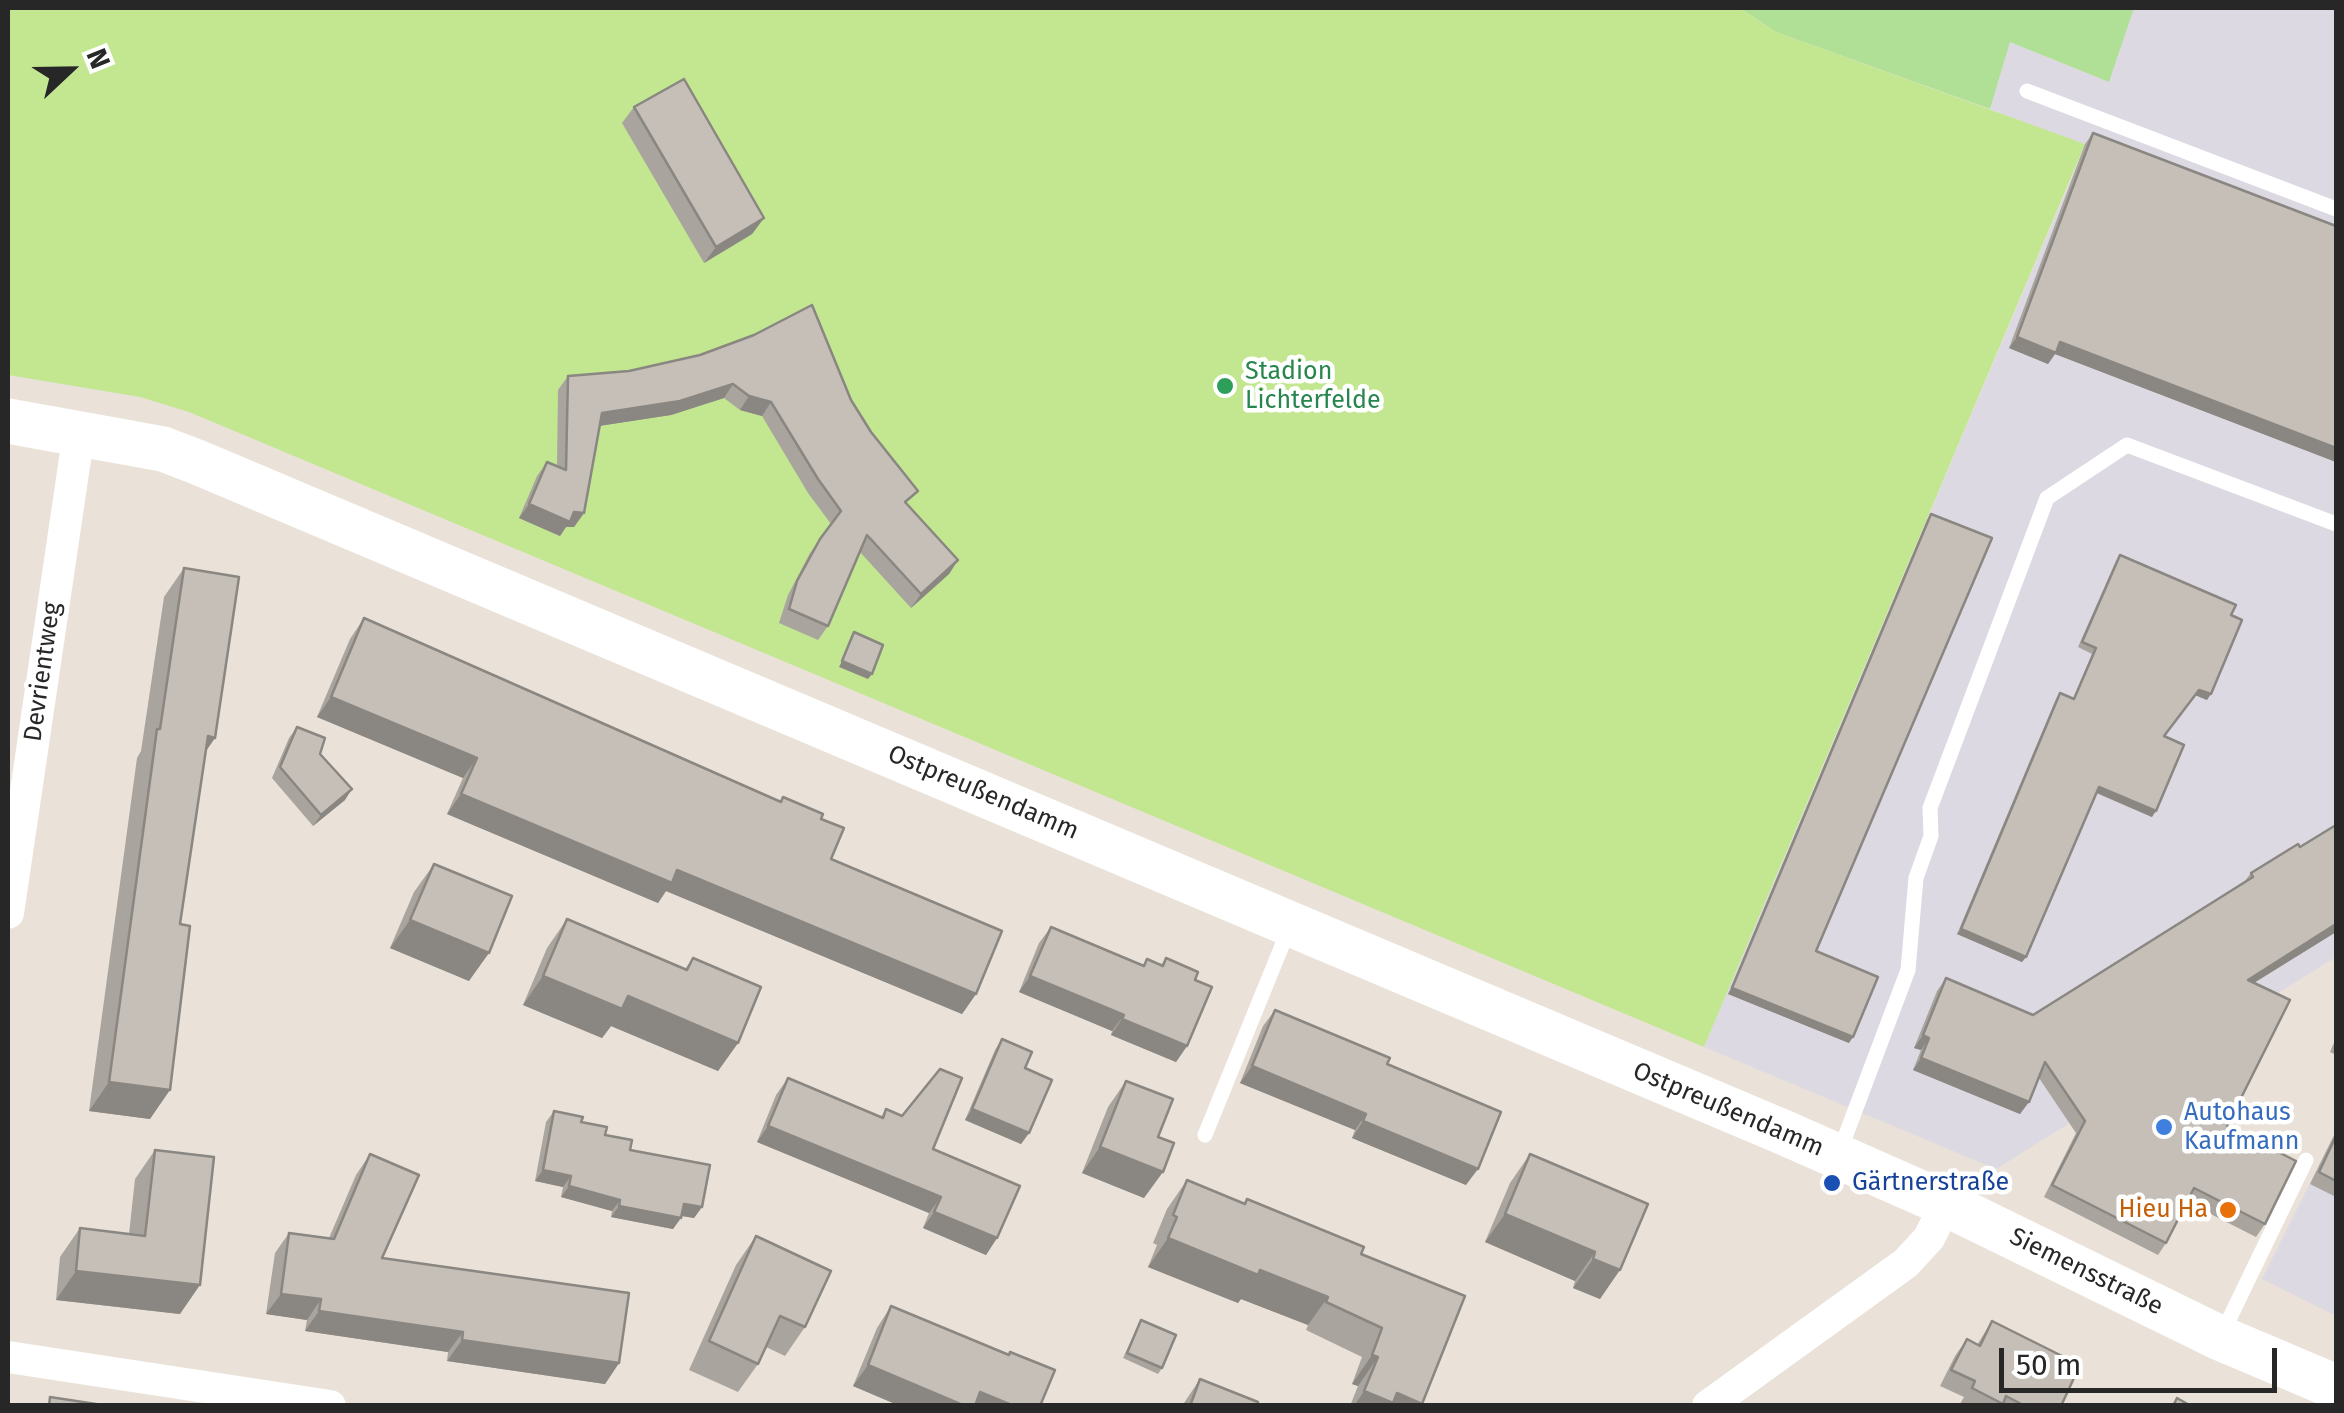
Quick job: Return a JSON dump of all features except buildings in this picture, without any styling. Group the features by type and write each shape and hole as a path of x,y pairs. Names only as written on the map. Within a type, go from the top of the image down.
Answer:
{"street":[{"name":"Ostpreußendamm","path":"8,421 163,449 196,462 1946,1204"},
{"name":"Devrientweg","path":"8,912 79,432"},
{"name":"Siemensstraße","path":"1946,1204 2220,1338 2336,1388"},
{"path":"1708,1406 1906,1263 1929,1238 1946,1204"},
{"path":"8,1356 330,1406"}],"lane":[{"path":"2026,91 2336,208"},
{"path":"1838,1157 1908,970 1916,878 1931,836 1930,808 2048,498 2127,444 2336,524"},
{"path":"1206,1136 1290,925"},
{"path":"2220,1338 2306,1160"}],"shaded area":[{"path":"2134,8 2336,8 2336,957 1996,1169 1704,1047 2085,146 1990,109 2010,42 2109,82"},
{"path":"2336,1131 2336,1316 2262,1279"}],"green space":[{"name":"Stadion Lichterfelde","path":"8,8 1740,8 1776,32 2085,144 1704,1047 189,412 140,397 8,375"},
{"path":"1740,8 2134,8 2109,82 2010,42 1990,109 1776,32"}],"place":[{"name":"Stadion Lichterfelde","path":"1225,386"},
{"name":"Autohaus Kaufmann","path":"2164,1127"},
{"name":"Gärtnerstraße","path":"1832,1183"},
{"name":"Hieu Ha","path":"2228,1210"}]}
